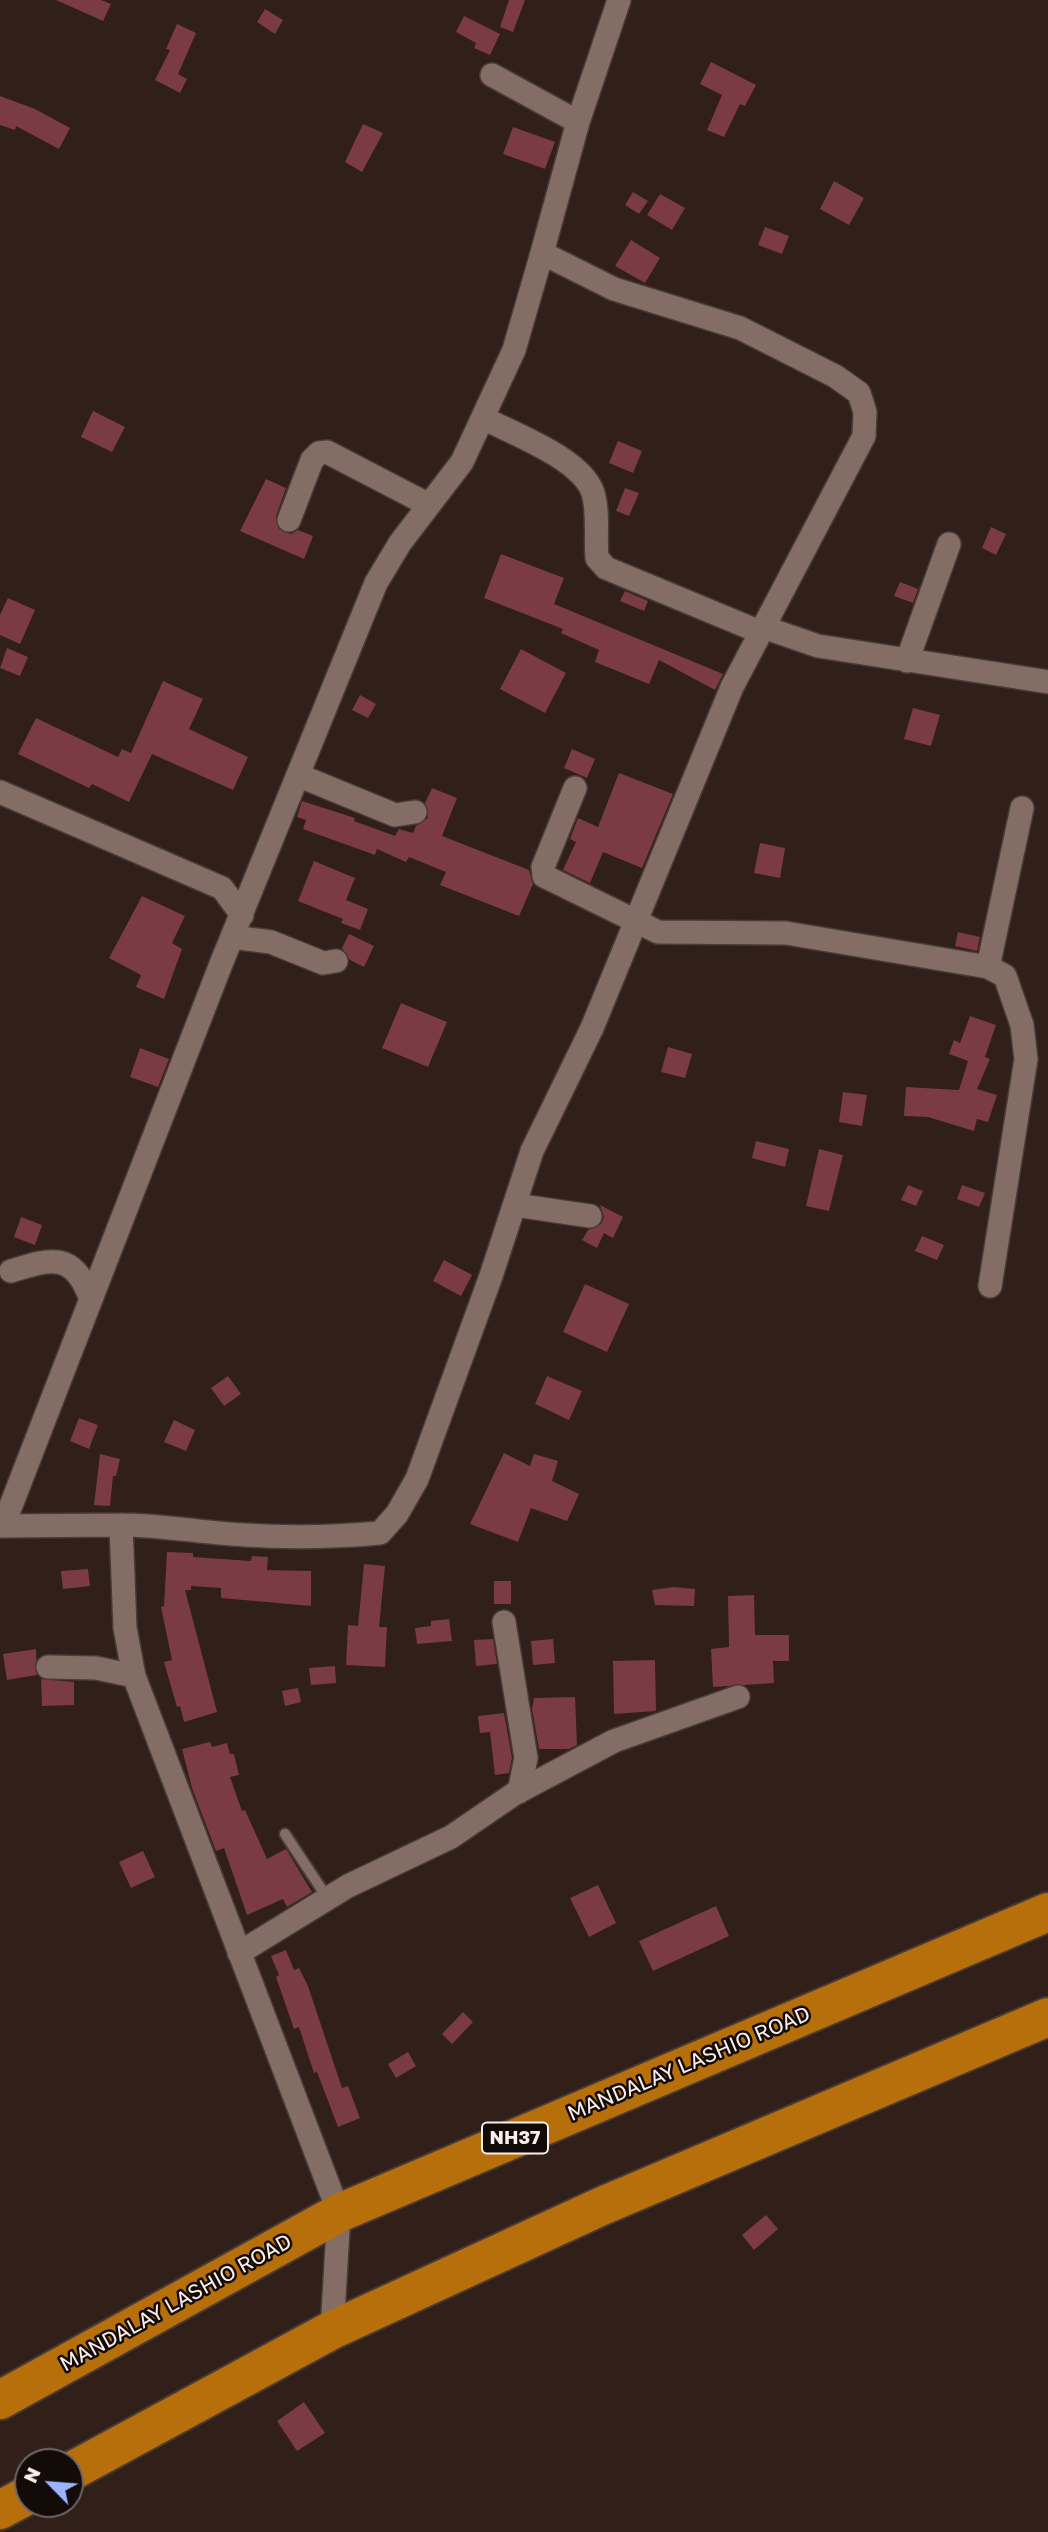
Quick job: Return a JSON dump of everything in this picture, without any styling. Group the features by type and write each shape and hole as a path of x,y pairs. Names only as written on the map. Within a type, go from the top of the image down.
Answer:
{"highway":[{"name":"MANDALAY LASHIO ROAD","path":"0,2400 339,2213 1048,1912"},
{"path":"84,2464 332,2330 615,2200 1048,2017"}],"street":[{"path":"542,253 614,289 740,328 835,376 859,393 865,412 864,436 732,687 592,1028 532,1152 417,1479 397,1514 380,1533 335,1537 244,1535 150,1525 2,1526 232,937 300,776 376,583 400,543 462,462 514,351 578,122 619,0"},
{"path":"492,75 578,122"},
{"path":"483,418 558,457 585,476 593,494 597,558 606,568 761,630 818,646 1048,682"},
{"path":"289,520 312,460 319,453 327,452 429,505"},
{"path":"907,660 949,544"},
{"path":"300,776 395,815 415,812"},
{"path":"575,788 543,867 544,876 658,932 786,933 989,967 1005,976 1022,1025 1026,1059 990,1286"},
{"path":"0,792 222,888 242,915"},
{"path":"989,967 1022,808"},
{"path":"232,937 271,942 323,963 336,961"},
{"path":"515,1205 590,1216"},
{"path":"11,1271 48,1260 66,1263 82,1276 90,1297"},
{"path":"121,1525 125,1628 134,1676 339,2213 332,2330"},
{"path":"504,1622 526,1758 519,1792"},
{"path":"48,1667 96,1668 134,1676"},
{"path":"239,1953 328,1899 382,1869 450,1837 519,1792 614,1741 738,1697"}],"lane":[{"path":"285,1834 328,1899"}],"building":[{"path":"56,0 101,0 111,4 103,21"},
{"path":"509,0 525,0 513,32 500,27"},
{"path":"265,9 283,20 275,34 257,22"},
{"path":"464,16 500,34 490,55 474,48 476,43 456,32"},
{"path":"177,24 196,33 178,74 187,79 180,93 155,80 170,50 166,49"},
{"path":"711,62 756,85 745,106 740,104 724,137 707,130 722,95 700,84"},
{"path":"0,96 35,109 70,128 59,149 16,126 15,130 0,125"},
{"path":"363,124 383,133 362,172 345,162"},
{"path":"513,127 555,142 545,169 503,154"},
{"path":"834,181 864,198 849,225 820,209"},
{"path":"633,192 648,201 639,214 625,205"},
{"path":"660,194 685,208 672,230 647,215"},
{"path":"765,227 789,236 782,254 758,245"},
{"path":"631,240 660,258 645,283 615,266"},
{"path":"93,411 125,427 112,452 81,437"},
{"path":"618,441 642,451 633,473 609,463"},
{"path":"266,479 286,488 276,516 279,529 291,534 298,530 313,536 304,559 240,531"},
{"path":"625,488 639,493 629,516 616,511"},
{"path":"991,527 1006,534 996,555 982,548"},
{"path":"501,554 564,578 554,604 723,674 715,690 659,660 649,684 595,662 599,650 561,633 563,629 484,598"},
{"path":"900,582 918,589 913,603 894,596"},
{"path":"625,591 648,601 644,611 620,601"},
{"path":"8,598 35,610 20,644 0,635 0,615"},
{"path":"7,648 28,657 20,676 0,668"},
{"path":"521,649 566,673 545,713 500,689"},
{"path":"163,681 203,699 189,729 248,757 233,790 152,754 129,802 92,784 89,788 18,754 36,718 118,757 122,749 131,753"},
{"path":"360,695 376,704 368,718 352,710"},
{"path":"913,708 940,715 931,746 904,739"},
{"path":"572,749 595,759 587,778 564,768"},
{"path":"619,773 673,794 642,868 603,852 590,883 563,870 576,842 570,839 578,818 598,827"},
{"path":"432,788 457,798 442,836 529,870 533,884 519,916 440,885 446,872 409,857 406,862 377,849 375,855 303,829 306,820 297,817 302,801 355,818 354,821 395,836 399,829 413,833 416,826 428,818 425,803"},
{"path":"760,843 785,848 780,878 754,873"},
{"path":"314,861 355,878 346,900 368,909 360,930 341,923 343,919 298,901"},
{"path":"142,896 185,916 172,943 182,949 164,999 136,987 141,975 109,958"},
{"path":"958,932 980,937 977,951 955,946"},
{"path":"349,934 374,946 364,967 350,960 342,948"},
{"path":"401,1003 447,1022 428,1067 382,1048"},
{"path":"970,1016 996,1025 985,1057 990,1059 977,1089 997,1095 988,1122 977,1119 974,1131 928,1117 904,1116 906,1087 959,1090 968,1061 949,1054 954,1040 960,1043"},
{"path":"668,1047 692,1054 685,1078 661,1072"},
{"path":"140,1048 169,1059 158,1087 130,1077"},
{"path":"843,1092 867,1095 862,1126 839,1122"},
{"path":"756,1141 789,1149 785,1167 752,1158"},
{"path":"819,1149 843,1155 829,1211 806,1206"},
{"path":"908,1185 923,1191 916,1206 901,1200"},
{"path":"962,1185 985,1193 979,1207 957,1199"},
{"path":"600,1205 623,1217 613,1238 604,1233 597,1248 582,1240 588,1230 601,1224 604,1217"},
{"path":"21,1217 42,1225 35,1245 14,1237"},
{"path":"922,1236 944,1245 937,1260 915,1251"},
{"path":"444,1260 472,1275 461,1296 433,1281"},
{"path":"585,1284 629,1304 607,1352 563,1332"},
{"path":"228,1376 241,1394 224,1406 211,1388"},
{"path":"547,1376 582,1391 569,1420 535,1404"},
{"path":"79,1418 98,1425 89,1449 70,1441"},
{"path":"174,1420 195,1430 186,1451 164,1442"},
{"path":"504,1453 530,1466 534,1454 558,1461 552,1481 579,1494 567,1521 531,1508 518,1542 470,1524"},
{"path":"100,1454 120,1459 116,1476 113,1476 110,1506 94,1505"},
{"path":"167,1552 193,1553 193,1557 251,1561 252,1556 268,1557 267,1570 311,1571 311,1606 221,1598 221,1588 191,1586 191,1590 185,1590 217,1712 184,1722 164,1662 172,1660 161,1607 164,1606"},
{"path":"364,1564 385,1566 379,1627 387,1627 385,1667 346,1665 348,1625 358,1626"},
{"path":"88,1569 90,1586 63,1589 61,1571"},
{"path":"494,1581 511,1581 511,1604 494,1604"},
{"path":"674,1587 695,1589 694,1606 655,1605 652,1590"},
{"path":"754,1595 755,1635 789,1635 789,1661 773,1661 774,1683 713,1687 711,1649 729,1647 728,1596"},
{"path":"449,1619 452,1641 417,1644 415,1628 431,1626 431,1621"},
{"path":"493,1639 497,1664 476,1666 474,1640"},
{"path":"553,1639 555,1663 533,1665 531,1641"},
{"path":"36,1649 37,1675 7,1680 3,1654"},
{"path":"655,1660 656,1711 614,1714 613,1661"},
{"path":"335,1666 336,1683 311,1685 309,1668"},
{"path":"41,1679 74,1682 74,1705 42,1706"},
{"path":"298,1688 301,1702 285,1706 282,1691"},
{"path":"575,1697 577,1745 569,1749 539,1749 532,1709 534,1698"},
{"path":"504,1713 512,1758 509,1773 495,1775 490,1732 480,1733 478,1716"},
{"path":"210,1742 212,1747 227,1743 230,1754 234,1754 239,1775 230,1777 242,1811 245,1810 267,1859 286,1849 312,1892 287,1907 283,1899 247,1915 224,1848 216,1851 192,1788 182,1749"},
{"path":"143,1851 155,1877 131,1888 119,1862"},
{"path":"598,1885 616,1923 589,1937 570,1898"},
{"path":"716,1906 729,1936 653,1971 639,1941"},
{"path":"286,1950 294,1970 299,1968 308,1986 342,2088 348,2086 360,2118 338,2127 317,2072 314,2073 299,2027 294,2029 276,1977 279,1975 271,1956"},
{"path":"463,2012 473,2022 452,2044 442,2034"},
{"path":"408,2052 416,2066 396,2078 388,2064"},
{"path":"766,2215 778,2229 754,2250 742,2235"},
{"path":"304,2402 325,2433 297,2451 277,2421"}]}
